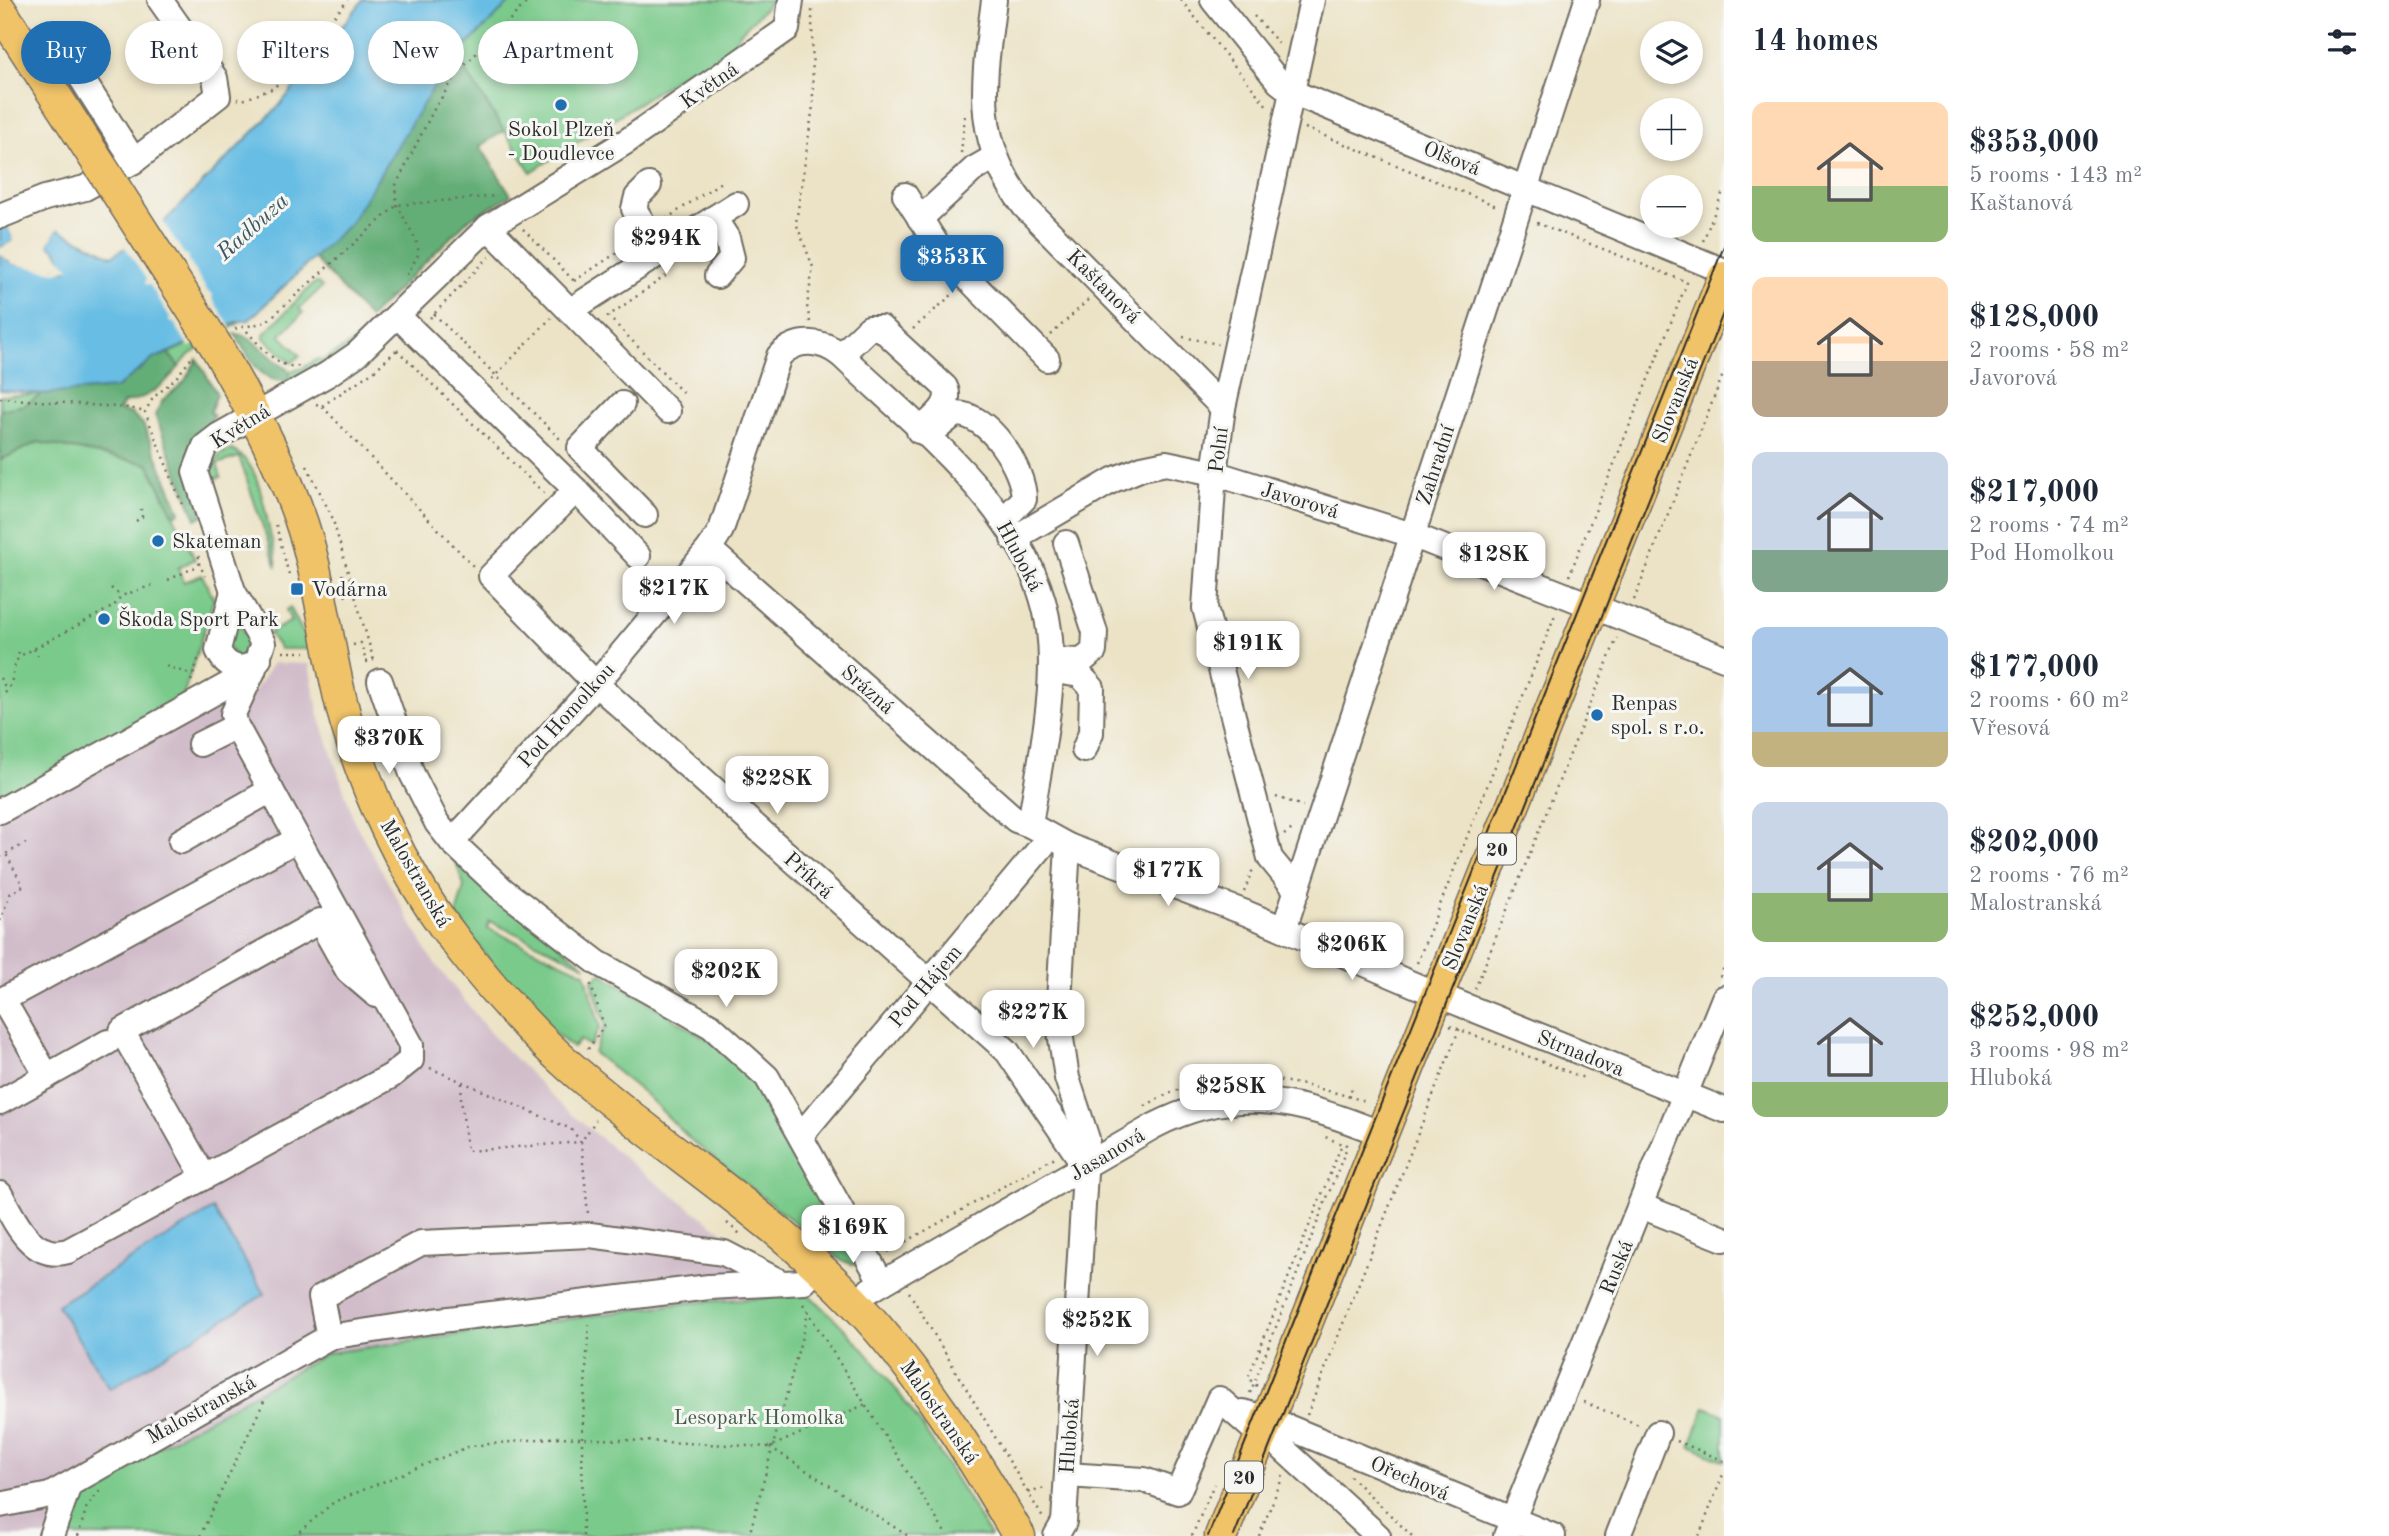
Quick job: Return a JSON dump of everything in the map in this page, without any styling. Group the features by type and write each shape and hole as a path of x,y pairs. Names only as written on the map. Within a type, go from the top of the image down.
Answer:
{"main road":[{"name":"Malostranská","path":"0,10 21,43"},
{"name":"Malostranská","path":"47,84 214,344 254,415 307,537 339,694 358,758 406,864 442,922 481,975 533,1032 570,1067 818,1267 853,1300 923,1381 1041,1532"},
{"name":"Slovanská","path":"1221,1536 1381,1134 1448,1012 1592,607 1724,278"}],"street":[{"path":"0,216 45,198 85,188 134,161 218,96 215,78 160,0"},
{"name":"Kaštanová","path":"994,0 983,88 984,112 995,157 1012,189 1025,207 1223,408"},
{"name":"Olšová","path":"1213,0 1279,82 1292,92 1724,271"},
{"name":"Polní","path":"1297,891 1270,858 1205,608 1214,473 1223,408 1312,0"},
{"name":"Zahradní","path":"1284,929 1587,0"},
{"name":"Květná","path":"258,660 260,635 233,591 195,472 205,446 357,354 488,228 528,200 627,141 787,29 802,2"},
{"path":"85,84 134,161"},
{"path":"920,219 974,169 995,157"},
{"path":"649,185 637,197 634,209 667,261"},
{"path":"905,195 941,251 1042,354"},
{"path":"575,304 667,261 714,218 736,204"},
{"path":"714,218 727,238 732,258 717,275"},
{"path":"488,228 575,304 676,403"},
{"path":"398,316 581,495 638,556"},
{"path":"841,355 869,328 877,326 945,387 948,395 946,403 923,434"},
{"name":"Hluboká","path":"815,342 827,345 841,355 987,497 1035,578 1045,605 1051,666 1049,837 1058,1019 1067,1078 1087,1139 1064,1522 1041,1532"},
{"name":"Pod Homolkou","path":"452,842 596,684 709,549 721,530 779,356 791,348 815,342"},
{"path":"622,404 580,448 645,515"},
{"path":"923,434 955,414 973,415 983,423 1017,467 1024,488 1024,499 1008,530"},
{"name":"Javorová","path":"1008,530 1142,468 1166,463 1214,473 1412,535 1724,658"},
{"path":"596,684 484,573 558,508 608,478"},
{"path":"1051,666 1082,662 1094,652 1095,644 1095,632 1066,544"},
{"name":"Srázná","path":"709,549 1016,820 1049,837 1284,929"},
{"path":"233,591 218,650 228,664 237,668 246,667 258,660"},
{"path":"0,1226 58,1254 68,1251 391,1076 408,1063 411,1045 236,726 233,714 258,660"},
{"path":"0,811 258,660"},
{"path":"1051,666 1080,675 1092,688 1091,733 1084,750"},
{"name":"Malostranská","path":"377,670 412,774 437,823 452,842 503,890 598,963 711,1026 767,1077 802,1134 882,1283"},
{"name":"Příkrá","path":"596,684 929,981"},
{"path":"200,744 236,726"},
{"path":"181,841 271,790"},
{"name":"Pod Hájem","path":"802,1134 1049,837"},
{"path":"47,1076 2,1000 298,839"},
{"path":"204,1177 122,1031 320,921 348,971 390,1007"},
{"name":"Strnadova","path":"1284,929 1448,1012 1724,1110"},
{"path":"929,981 1007,1051 1086,1166"},
{"name":"Ruská","path":"1509,1529 1724,998"},
{"path":"0,1102 108,1042"},
{"name":"Jasanová","path":"853,1300 1171,1117 1208,1105 1242,1099 1293,1102 1381,1134"},
{"path":"0,1194 21,1233 33,1244"},
{"path":"1641,1206 1724,1239"},
{"path":"329,1337 321,1297 421,1243 590,1235 724,1253 784,1284"},
{"name":"Malostranská","path":"0,1505 50,1495 329,1337 709,1287 804,1282 818,1267"},
{"path":"1067,1475 1144,1480 1178,1492 1220,1399 1371,1536"},
{"name":"Ořechová","path":"1378,1536 1243,1412 1300,1432 1509,1529 1553,1536"},
{"path":"1618,1536 1658,1433"},
{"path":"51,1536 69,1485"}],"path":[{"path":"218,96 243,100 274,88 348,0"},
{"path":"400,285 419,253 416,240 397,205 395,187 409,156 458,72 529,0"},
{"path":"1181,0 1270,111"},
{"path":"802,2 813,106 796,223 813,267 807,306 815,342"},
{"path":"1249,9 1280,47 1289,48"},
{"path":"1302,141 1305,127 1504,209"},
{"path":"1703,240 1724,189"},
{"path":"145,412 153,398 175,379 191,356 242,326 266,322 397,205 477,200 519,191 528,200"},
{"path":"1536,222 1687,282 1569,577"},
{"path":"520,226 575,304 602,320 667,261"},
{"path":"906,336 954,294"},
{"path":"1042,354 1094,294"},
{"path":"478,394 575,304"},
{"path":"608,316 676,403"},
{"path":"242,326 279,363 289,368 308,362"},
{"path":"1172,335 1221,344"},
{"path":"397,350 558,508"},
{"path":"1631,607 1724,372"},
{"path":"0,398 130,408 145,412"},
{"path":"307,401 322,406 484,573"},
{"path":"145,412 182,504"},
{"path":"302,457 332,517 377,670"},
{"path":"136,521 142,517 141,509"},
{"path":"275,524 293,589"},
{"path":"200,551 200,565 206,577"},
{"path":"168,580 200,565"},
{"path":"0,678 6,692 20,654 114,606 121,596 153,585"},
{"path":"111,588 121,596"},
{"path":"1416,964 1556,612"},
{"path":"1300,1432 1448,1012 1476,989 1619,630"},
{"path":"357,644 361,643 366,662 377,670"},
{"path":"34,649 38,656"},
{"path":"166,666 193,675 201,650"},
{"path":"258,660 308,652"},
{"path":"1275,796 1322,812"},
{"path":"0,857 26,844"},
{"path":"0,921 9,894 23,886 6,854"},
{"path":"586,1051 604,1026 590,982 598,963"},
{"path":"1448,1012 1590,1080"},
{"path":"450,1076 571,1129 581,1142 590,1235"},
{"path":"462,1083 467,1151 581,1142"},
{"path":"581,1142 598,1117"},
{"path":"1254,1381 1347,1147 1322,1135"},
{"path":"886,1253 1059,1154"},
{"path":"724,1221 744,1237"},
{"path":"882,1283 908,1289 1041,1532"},
{"path":"784,1284 809,1310 947,1536"},
{"path":"583,1536 582,1437 590,1302"},
{"path":"749,1536 770,1447 809,1310"},
{"path":"200,1536 270,1388 276,1367"},
{"path":"294,1536 334,1502 470,1446 582,1437 770,1447 866,1404"},
{"path":"770,1447 908,1536"},
{"path":"78,1536 87,1506 117,1473 114,1458"},
{"path":"1699,1536 1724,1473"},
{"path":"1259,1536 1284,1474"}],"shaded area":[{"path":"273,663 309,664 319,716 355,823 430,957 491,1034 562,1106 640,1171 809,1295 684,1303 328,1353 62,1536 0,1536 0,802 175,706 187,725 229,704 243,708"}],"green space":[{"name":"Sokol Plzeň - Doudlevce","path":"512,0 773,0 741,32 724,56 691,79 685,73 531,172 464,68 464,48 478,34 478,84 638,84 638,21 491,21"},
{"path":"464,68 504,131 480,146 511,195 468,220 369,318 313,257 350,223 435,84 464,84"},
{"path":"318,283 322,287 299,309 303,313 280,335 300,355 292,363 264,338 264,334 313,284"},
{"path":"242,321 189,355 179,367 168,353"},
{"path":"235,334 250,339 290,371 289,381 279,381 262,373"},
{"path":"360,338 362,340 290,385 290,371 300,369 318,359 321,361"},
{"path":"168,353 179,367 174,374 155,390 124,403 118,410 132,414 143,424 180,512 174,515 148,464 38,442 0,460 0,410 25,405 42,394 116,388 153,359"},
{"path":"197,359 217,394 210,412 214,416 200,434 202,516 196,519 155,415 163,400 184,382"},
{"path":"42,394 25,405 0,410 0,396"},
{"name":"Škoda Sport Park","path":"38,442 148,464 195,559 178,568 184,582 202,575 214,599 181,702 0,802 0,460"},
{"path":"231,450 241,455 255,474 276,554 276,565 239,457 217,464 221,477 213,479 216,460"},
{"path":"290,607 311,649 280,649 269,633 291,621 286,610"},
{"path":"233,617 256,649 238,661 225,642"},
{"path":"455,860 586,966 489,921 487,928 585,973 600,1027 590,1046 580,1040 573,1048 556,1034 510,986 469,933 456,915 464,886"},
{"path":"601,973 713,1043 768,1094 861,1263 843,1261 692,1141 645,1094 594,1053 605,1025 592,981"},
{"name":"Lesopark Homolka","path":"809,1295 837,1321 887,1377 951,1471 990,1536 62,1536 79,1491 328,1353 684,1303"},
{"path":"1705,1407 1724,1415 1724,1461 1690,1446"}],"water":[{"name":"Radbuza","path":"363,0 512,0 491,21 478,21 478,34 464,48 464,21 368,21 368,84 435,84 350,223 249,320 236,322 153,359 116,388 42,394 0,390 0,254 13,264 67,270 56,250 48,245 57,229 112,256 161,225 279,106 296,84 354,84 354,21 346,21"},
{"path":"7,224 14,241 0,248 0,227"},
{"path":"213,1209 265,1294 110,1389 57,1305"}],"pier":[{"path":"164,217 164,223 184,254 189,256 188,260 208,292 213,294 212,298 231,328 189,347 174,323 169,322 170,317 150,285 145,284 146,279 126,248 121,247"},
{"path":"9,221 18,242 2,251 14,260 64,267 45,245 55,227 59,226 48,245 70,268 56,272 13,264 0,254 0,248 14,241 7,225"}],"tram line":[{"path":"1208,1536 1724,246"},
{"path":"1234,1536 1724,311"}],"place":[{"name":"Sokol Plzeň - Doudlevce","path":"561,105"},
{"name":"Skateman","path":"158,541"},
{"name":"Vodárna","path":"297,589"},
{"name":"Škoda Sport Park","path":"104,619"},
{"name":"Renpas spol. s r.o.","path":"1597,715"}]}
